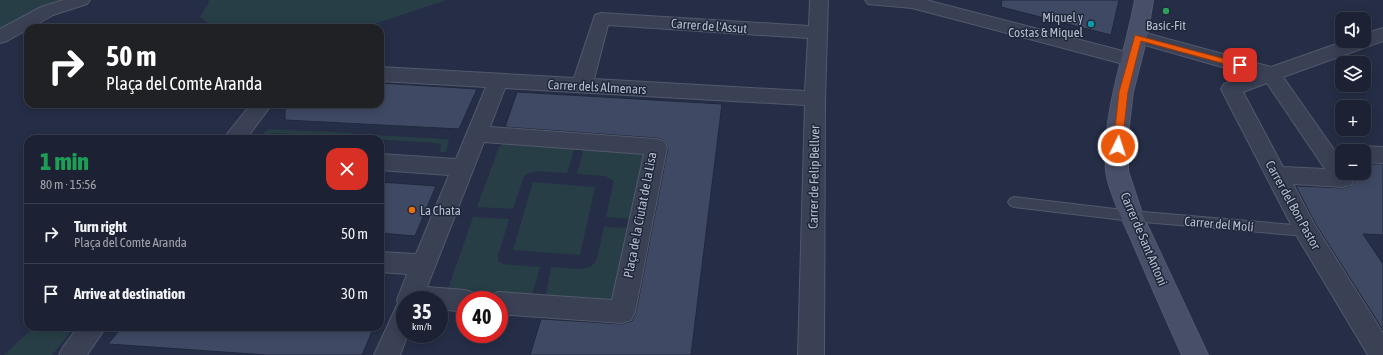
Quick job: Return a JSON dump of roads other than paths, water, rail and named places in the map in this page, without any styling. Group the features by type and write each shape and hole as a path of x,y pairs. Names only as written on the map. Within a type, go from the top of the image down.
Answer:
{"street":[{"path":"24,24 47,12 81,0"},
{"name":"Carrer de Felip Bellver","path":"811,355 815,99 819,0"},
{"path":"874,0 912,2 1131,60"},
{"name":"Carrer de Sant Antoni","path":"1144,0 1138,37 1123,92 1118,134 1117,171 1132,216 1195,355"},
{"name":"Carrer de l'Assut","path":"582,86 601,19 818,33"},
{"path":"0,37 24,24"},
{"path":"1138,37 1271,74 1383,34"},
{"name":"Carrer dels Almenars","path":"384,74 815,99"},
{"path":"1271,74 1334,153 1343,179 1276,174"},
{"name":"Carrer del Bon Pastor","path":"1271,74 1230,89 1306,231 1374,332 1382,355"},
{"path":"413,291 498,82"},
{"path":"237,135 259,108"},
{"name":"Plaça de la Ciutat de la Lisa","path":"477,134 656,147 622,312 508,304"},
{"path":"1371,154 1383,155"},
{"path":"384,162 463,168"},
{"path":"384,262 424,265"},
{"path":"72,355 90,331"},
{"path":"387,355 396,332"}],"lane":[{"name":"Carrer del Molí","path":"1014,202 1132,216 1306,231"}],"place":[{"name":"Basic-Fit","path":"1166,11"},
{"name":"Miquel y Costas & Miquel","path":"1091,24"},
{"name":"La Chata","path":"412,210"}]}
